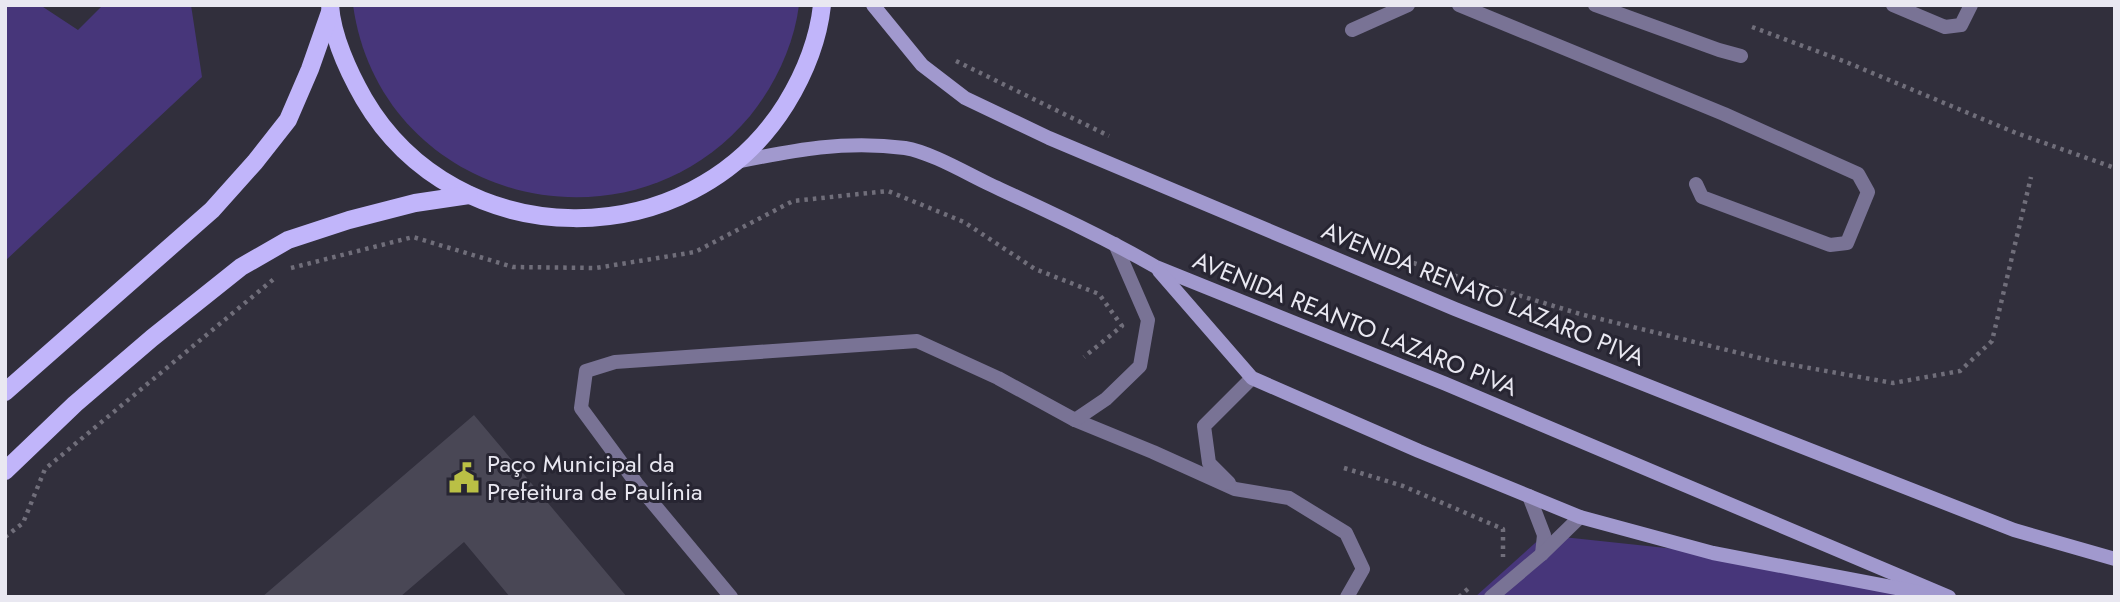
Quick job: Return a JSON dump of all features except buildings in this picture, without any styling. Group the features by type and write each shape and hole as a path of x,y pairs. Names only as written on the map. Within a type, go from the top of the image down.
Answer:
{"main road":[{"path":"330,8 347,69 377,120 418,164 469,195 522,214 579,220 635,213 689,193 736,162 774,123 803,77 820,26 822,5"},
{"name":"AVENIDA RENATO LAZARO PIVA","path":"873,5 922,65 965,97 1049,138 1455,309 1795,444 2014,530 2115,559"},
{"path":"5,392 212,210 255,162 288,120 310,69 330,8"},
{"name":"AVENIDA REANTO LAZARO PIVA","path":"736,162 795,150 842,145 908,149 944,162 1115,244 1156,267 1446,384 1949,597"},
{"path":"5,471 75,404 241,267 288,240 349,220 415,203 469,195"},
{"path":"1156,267 1252,378 1419,451 1580,517 1713,553 1940,597"}],"street":[{"path":"1352,30 1408,5"},
{"path":"1460,5 1724,114 1858,174 1868,192 1847,243 1830,246 1702,197 1696,184"},
{"path":"1595,5 1741,56"},
{"path":"1893,5 1945,27 1961,25 1970,5"},
{"path":"1075,420 1106,399 1140,366 1148,320 1115,244"},
{"path":"732,597 637,484 581,408 586,371 615,362 917,341 998,378 1075,420 1235,489 1289,498 1346,533 1363,569 1347,597"},
{"path":"1235,489 1209,463 1204,426 1252,378"},
{"path":"1529,496 1544,535 1542,554"},
{"path":"1491,597 1542,554 1580,517"}],"path":[{"path":"1752,27 1846,62 2016,133 2115,168"},
{"path":"947,57 1114,139"},
{"path":"1389,256 1580,314 1776,362 1893,383 1960,371 1992,341 2031,177"},
{"path":"5,537 23,523 45,469 285,270 413,237 513,267 596,268 695,252 793,201 888,191 964,222 1035,269 1099,294 1122,326 1084,358"},
{"path":"1344,468 1403,486 1503,529 1503,560"},
{"path":"1459,597 1477,582"}],"shaded area":[{"path":"5,5 40,5 78,30 103,5 191,5 202,77 5,261"},
{"path":"353,5 799,5 788,50 768,91 750,116 698,162 639,189 577,197 515,189 458,165 409,125 373,72"},
{"path":"1544,535 1713,553 1940,597 1475,597"}],"place":[{"name":"Paço Municipal da Prefeitura de Paulínia","path":"464,478"}]}
